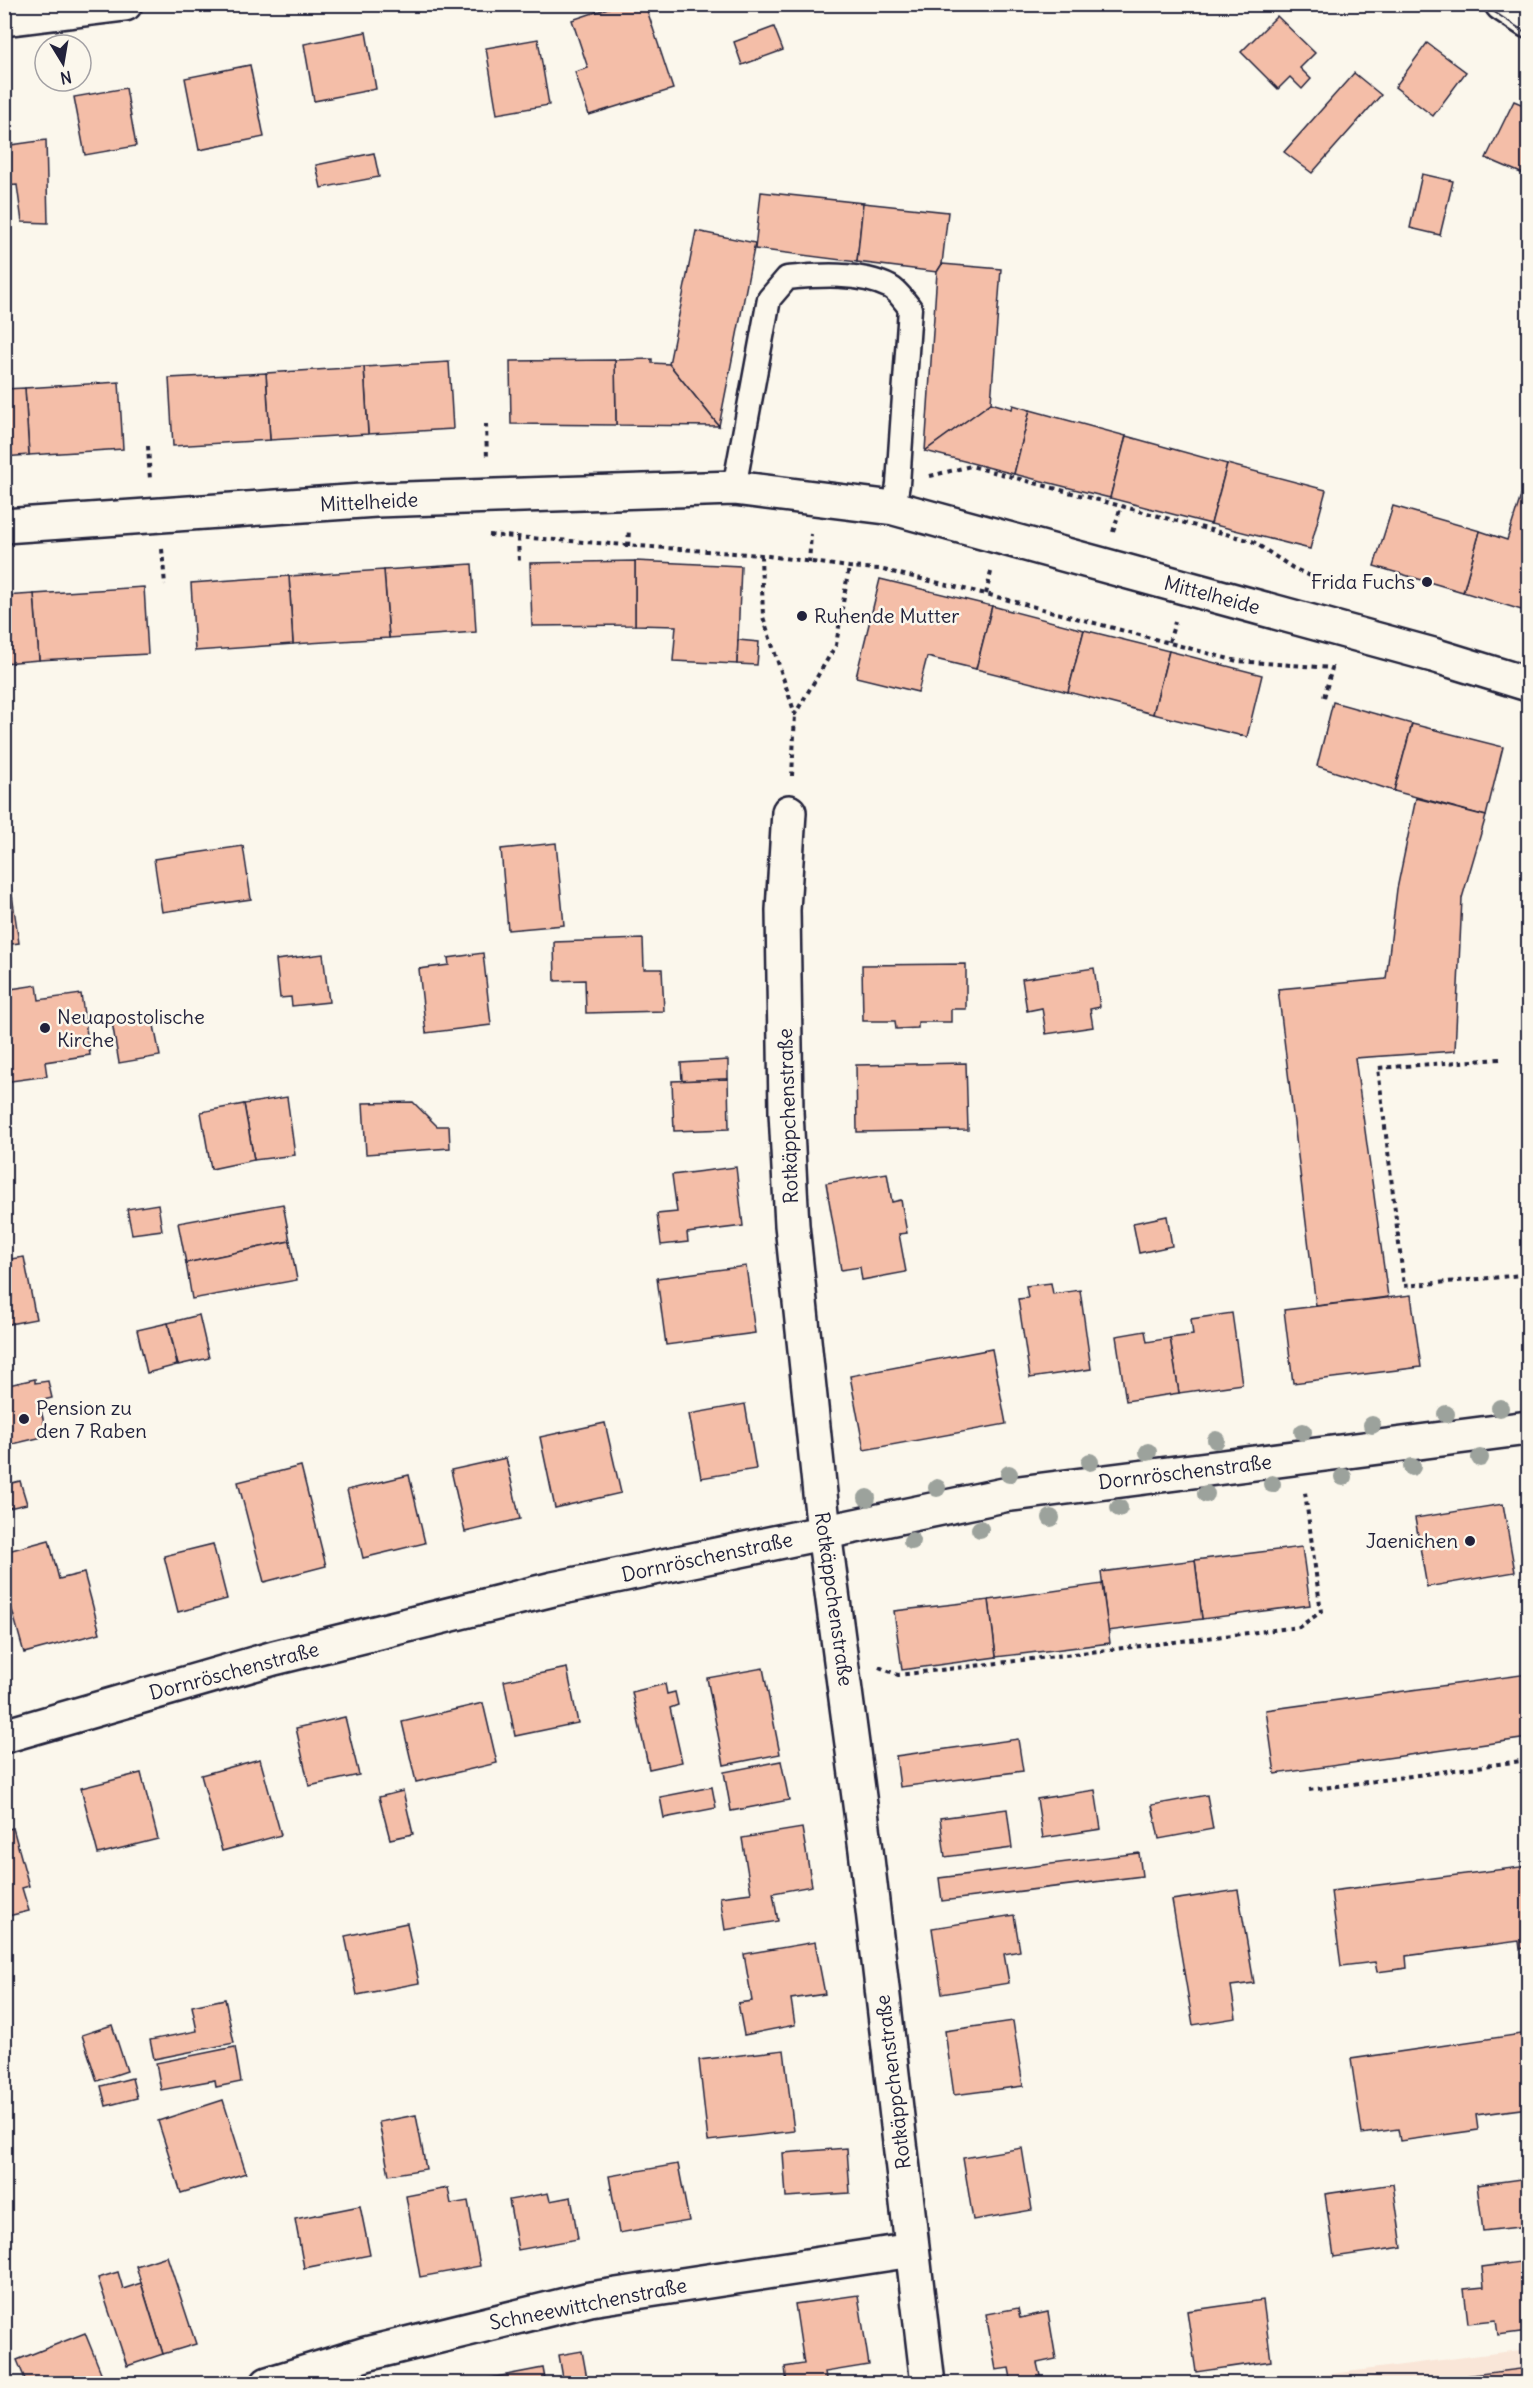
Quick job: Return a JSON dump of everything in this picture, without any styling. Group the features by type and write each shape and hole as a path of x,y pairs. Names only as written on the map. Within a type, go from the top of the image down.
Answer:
{"street":[{"path":"4,19 124,4"},
{"path":"1502,4 1528,21"},
{"name":"Mittelheide","path":"4,526 376,500 735,488 896,496 1528,684"},
{"name":"Rotkäppchenstraße","path":"789,812 783,910 787,1144 793,1236 824,1533 863,1828 928,2384"},
{"name":"Dornröschenstraße","path":"4,1736 254,1664 553,1589 1004,1496 1528,1428"},
{"name":"Schneewittchenstraße","path":"268,2384 398,2346 590,2299 912,2250"}],"lane":[{"path":"735,488 770,299 787,278 815,276 869,280 892,288 909,308 896,496"}],"path":[{"path":"486,424 488,462"},
{"path":"148,446 150,480"},
{"path":"896,496 971,466 1252,541 1293,568 1346,592"},
{"path":"1111,541 1121,506"},
{"path":"809,562 812,530"},
{"path":"487,535 761,555 849,567 879,568 1237,661 1332,668 1323,701"},
{"path":"518,538 519,562"},
{"path":"761,555 763,617 795,714 792,763"},
{"path":"986,594 993,562"},
{"path":"795,714 836,645 849,567"},
{"path":"1169,642 1178,613"},
{"path":"1500,1059 1378,1068 1404,1286 1522,1275"},
{"path":"871,1664 898,1675 1299,1626 1321,1612 1304,1492"},
{"path":"1309,1790 1528,1760"}],"shaded area":[{"path":"1528,2349 1528,2383 1308,2384 1308,2377"}],"building":[{"path":"620,4 645,4 673,89 589,115 575,72 588,68 572,20"},
{"path":"1277,16 1315,53 1300,68 1311,79 1302,89 1290,77 1278,89 1241,52"},
{"path":"774,27 783,50 742,65 734,42"},
{"path":"366,32 376,89 314,101 304,44"},
{"path":"538,39 549,105 497,114 486,48"},
{"path":"1427,43 1466,72 1433,116 1395,87"},
{"path":"250,65 264,137 199,150 185,78"},
{"path":"1354,73 1381,95 1312,173 1284,152"},
{"path":"126,88 136,146 85,155 74,97"},
{"path":"1514,101 1528,107 1528,176 1486,158"},
{"path":"46,140 48,223 22,222 17,185 4,186 4,146"},
{"path":"374,153 379,177 321,188 316,165"},
{"path":"1422,174 1453,181 1440,235 1410,228"},
{"path":"761,192 863,203 857,262 755,249"},
{"path":"863,203 948,212 942,264 937,272 857,262"},
{"path":"696,231 755,243 719,426 669,364"},
{"path":"942,264 1001,269 991,403 925,451 937,272"},
{"path":"652,359 652,363 669,364 719,426 616,425 615,360"},
{"path":"615,360 616,425 511,424 510,361"},
{"path":"449,362 453,429 368,434 364,367"},
{"path":"364,367 368,434 270,440 266,373"},
{"path":"266,373 270,440 173,446 169,378"},
{"path":"119,382 123,449 29,455 25,388"},
{"path":"25,388 29,455 4,457 4,389"},
{"path":"991,403 1012,409 1013,405 1030,410 1014,474 925,451"},
{"path":"1030,410 1126,436 1110,498 1014,474"},
{"path":"1126,436 1227,464 1211,524 1110,498"},
{"path":"1227,464 1326,490 1310,549 1211,524"},
{"path":"1528,470 1528,498 1521,496"},
{"path":"1521,496 1528,498 1528,612 1463,592 1480,531 1507,540"},
{"path":"1393,506 1480,531 1463,592 1374,566"},
{"path":"635,561 741,566 737,664 673,661 676,626 635,625"},
{"path":"635,561 635,625 532,626 530,563"},
{"path":"472,564 476,632 389,638 384,570"},
{"path":"384,570 389,638 293,644 289,576"},
{"path":"289,576 293,644 195,651 191,583"},
{"path":"880,579 992,606 976,669 927,657 918,692 856,677"},
{"path":"144,587 148,654 39,660 34,594"},
{"path":"34,594 39,660 4,663 4,596"},
{"path":"992,606 1084,630 1068,692 976,669"},
{"path":"1084,630 1169,651 1153,714 1068,692"},
{"path":"738,640 759,642 757,665 737,664"},
{"path":"1169,651 1262,675 1247,737 1153,714"},
{"path":"1333,702 1412,724 1394,791 1317,766"},
{"path":"1412,724 1503,747 1486,816 1394,791"},
{"path":"1416,798 1486,816 1462,898 1455,1051 1355,1058 1388,1297 1316,1306 1278,989 1386,979 1397,889"},
{"path":"556,843 564,925 508,930 501,849"},
{"path":"243,846 251,899 162,912 154,859"},
{"path":"10,881 19,943 4,945 4,882"},
{"path":"643,939 644,969 662,969 664,1011 586,1013 585,980 555,981 554,942"},
{"path":"483,953 491,1025 426,1033 419,969 449,965 448,958"},
{"path":"323,954 329,1002 292,1006 291,997 280,998 276,960"},
{"path":"966,964 966,1009 951,1009 951,1022 918,1022 918,1028 896,1029 895,1021 863,1021 862,965"},
{"path":"1094,968 1100,1007 1090,1009 1093,1027 1046,1034 1042,1008 1027,1011 1022,979"},
{"name":"Neuapostolische Kirche","path":"37,985 39,1000 81,994 90,1055 45,1062 47,1076 4,1082 4,990"},
{"path":"152,1015 160,1056 119,1063 112,1022"},
{"path":"728,1060 728,1079 682,1081 681,1063"},
{"path":"966,1063 968,1130 857,1132 856,1065"},
{"path":"728,1079 729,1129 674,1131 672,1081"},
{"path":"287,1097 295,1155 254,1160 244,1104"},
{"path":"413,1102 437,1126 449,1126 450,1148 366,1154 363,1103"},
{"path":"244,1104 254,1160 211,1169 201,1112"},
{"path":"736,1167 743,1226 687,1233 688,1242 661,1245 657,1214 677,1212 672,1175"},
{"path":"887,1173 892,1202 901,1200 907,1233 899,1234 906,1272 862,1280 860,1267 841,1270 826,1183"},
{"path":"158,1204 162,1230 132,1234 127,1209"},
{"path":"283,1204 290,1241 186,1263 178,1223"},
{"path":"1167,1216 1172,1246 1139,1253 1133,1223"},
{"path":"290,1241 297,1280 192,1299 186,1263"},
{"path":"24,1257 36,1319 4,1325 4,1260"},
{"path":"746,1266 755,1333 666,1345 657,1278"},
{"path":"1051,1283 1053,1294 1080,1290 1091,1369 1030,1378 1018,1299 1028,1298 1026,1286"},
{"path":"1411,1295 1421,1367 1293,1383 1284,1310"},
{"path":"1232,1313 1242,1384 1179,1393 1170,1338 1193,1335 1191,1319"},
{"path":"199,1315 209,1358 178,1365 168,1323"},
{"path":"168,1323 177,1365 147,1373 137,1330"},
{"path":"1145,1331 1147,1342 1170,1338 1179,1393 1126,1401 1116,1336"},
{"path":"992,1349 1006,1424 864,1450 850,1376"},
{"name":"Pension zu den 7 Raben","path":"35,1379 35,1383 48,1381 52,1398 39,1401 47,1436 4,1446 4,1386"},
{"path":"745,1404 756,1469 701,1478 689,1414"},
{"path":"605,1423 621,1493 555,1508 540,1437"},
{"path":"506,1458 520,1519 465,1532 451,1470"},
{"path":"301,1466 326,1566 264,1582 238,1482"},
{"path":"409,1475 425,1543 363,1558 347,1490"},
{"path":"20,1481 27,1504 4,1509 4,1485"},
{"path":"1503,1504 1515,1572 1427,1587 1415,1518"},
{"path":"49,1540 59,1579 84,1573 100,1633 24,1653 4,1581 4,1552"},
{"path":"213,1544 227,1599 178,1612 164,1556"},
{"path":"1302,1547 1310,1605 1202,1619 1195,1560"},
{"path":"1195,1560 1202,1619 1108,1631 1101,1572"},
{"path":"1102,1584 1110,1643 996,1657 989,1600"},
{"path":"989,1600 996,1657 902,1670 894,1611"},
{"path":"567,1668 578,1723 515,1736 504,1681"},
{"path":"763,1668 780,1754 724,1765 707,1678"},
{"path":"1528,1674 1528,1738 1275,1774 1266,1710"},
{"path":"665,1684 667,1694 675,1692 678,1705 670,1708 682,1762 649,1769 632,1692"},
{"path":"483,1703 497,1763 416,1782 402,1722"},
{"path":"345,1717 359,1775 309,1786 296,1728"},
{"path":"1018,1739 1023,1771 900,1787 896,1756"},
{"path":"260,1759 281,1835 222,1851 201,1775"},
{"path":"781,1761 789,1800 731,1811 724,1772"},
{"path":"141,1773 158,1839 98,1854 81,1788"},
{"path":"712,1787 716,1808 664,1818 660,1797"},
{"path":"1095,1790 1101,1829 1043,1838 1037,1799"},
{"path":"403,1791 413,1834 390,1839 379,1797"},
{"path":"1207,1795 1213,1829 1159,1839 1152,1805"},
{"path":"1007,1809 1012,1848 945,1857 940,1818"},
{"path":"13,1828 29,1886 22,1888 29,1911 4,1917 4,1830"},
{"path":"802,1828 812,1886 773,1893 778,1921 725,1930 720,1897 751,1893 742,1838"},
{"path":"1139,1853 1142,1876 942,1901 939,1878"},
{"path":"1528,1866 1528,1947 1520,1949 1519,1941 1406,1956 1407,1968 1377,1972 1375,1962 1341,1966 1331,1891"},
{"path":"1238,1890 1254,1983 1231,1986 1236,2018 1193,2025 1172,1900"},
{"path":"1014,1915 1020,1951 1004,1954 1009,1983 942,1994 932,1928"},
{"path":"407,1923 419,1983 357,1995 345,1936"},
{"path":"815,1942 825,1994 791,1999 795,2025 744,2035 738,2003 752,2001 744,1954"},
{"path":"225,1999 234,2043 154,2059 150,2040 197,2031 192,2006"},
{"path":"1013,2021 1023,2086 954,2095 945,2031"},
{"path":"112,2025 127,2071 97,2081 82,2035"},
{"path":"1528,2033 1528,2108 1476,2115 1478,2130 1400,2141 1398,2129 1362,2134 1351,2059"},
{"path":"235,2047 241,2082 216,2087 215,2080 161,2090 156,2063"},
{"path":"784,2050 794,2131 708,2141 699,2060"},
{"path":"132,2078 137,2098 106,2106 101,2086"},
{"path":"223,2100 246,2173 181,2193 158,2121"},
{"path":"416,2115 426,2169 389,2175 379,2122"},
{"path":"847,2148 850,2193 786,2197 783,2153"},
{"path":"1022,2148 1032,2210 973,2220 963,2158"},
{"path":"678,2164 689,2221 619,2233 609,2176"},
{"path":"1528,2178 1528,2226 1483,2231 1477,2185"},
{"path":"1393,2184 1402,2247 1334,2257 1325,2194"},
{"path":"448,2188 451,2204 468,2201 480,2266 420,2277 406,2196"},
{"path":"548,2193 550,2201 571,2197 578,2239 518,2250 509,2200"},
{"path":"360,2206 370,2255 304,2268 295,2219"},
{"path":"167,2256 196,2344 163,2354 136,2266"},
{"path":"1528,2261 1528,2331 1498,2335 1496,2320 1468,2323 1464,2289 1484,2287 1482,2267"},
{"path":"118,2272 123,2289 141,2283 163,2354 127,2366 98,2278"},
{"path":"858,2295 869,2365 825,2372 827,2384 787,2384 785,2367 804,2364 795,2304"},
{"path":"1263,2300 1271,2361 1196,2372 1187,2311"},
{"path":"1018,2308 1020,2318 1048,2312 1056,2359 1037,2363 1041,2380 1012,2384 1009,2368 996,2370 986,2314"},
{"path":"85,2333 104,2380 95,2384 27,2384 17,2360"},
{"path":"582,2351 588,2384 564,2384 559,2355"},
{"path":"543,2368 546,2384 486,2384 485,2379"},
{"path":"1528,2368 1528,2384 1400,2384"}],"tram line":[{"path":"1482,4 1528,34"}],"place":[{"name":"Frida Fuchs","path":"1427,582"},
{"name":"Ruhende Mutter","path":"802,616"},
{"name":"Neuapostolische Kirche","path":"45,1028"},
{"name":"Pension zu den 7 Raben","path":"24,1419"},
{"name":"Jaenichen","path":"1470,1541"}]}
